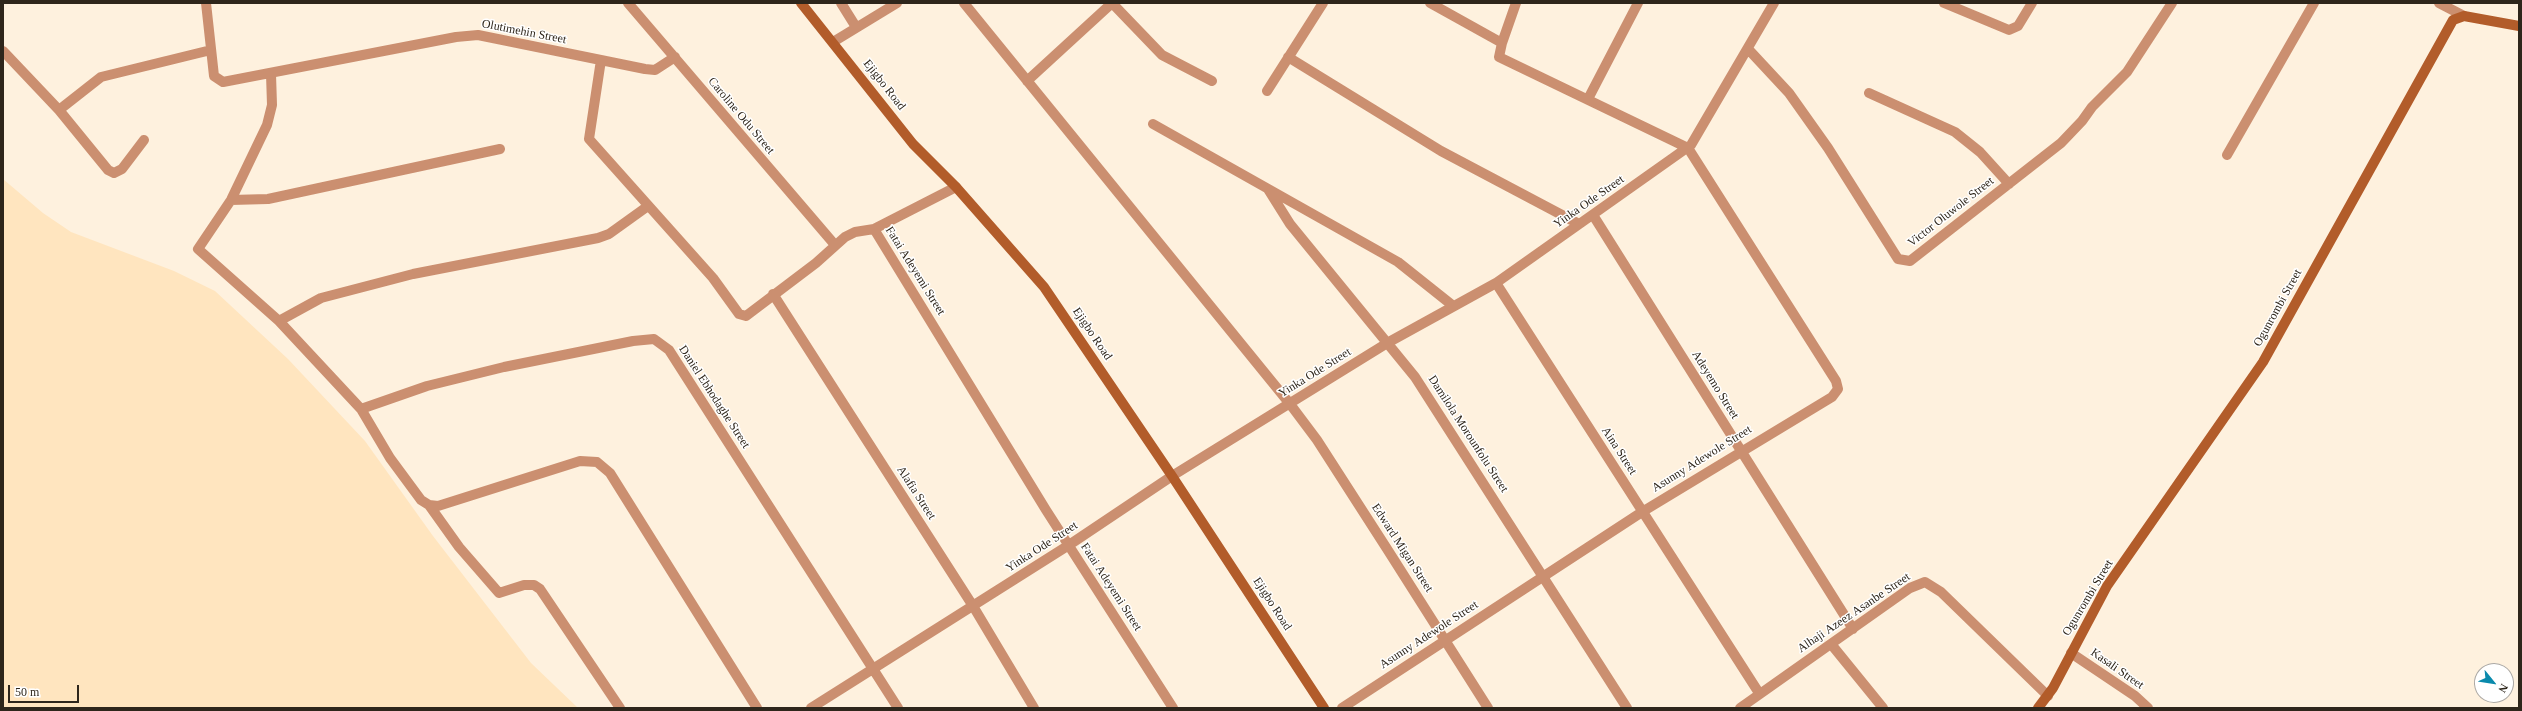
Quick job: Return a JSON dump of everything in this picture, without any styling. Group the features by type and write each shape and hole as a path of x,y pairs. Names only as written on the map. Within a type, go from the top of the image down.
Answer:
{"street":[{"path":"59,110 100,77 211,50 206,3"},
{"name":"Caroline Odu Street","path":"628,3 676,57 835,245"},
{"name":"Ejigbo Road","path":"801,3 834,42 913,144 956,187 1044,287 1172,476 1324,708"},
{"path":"841,3 856,27"},
{"path":"834,42 897,3"},
{"name":"Edward Migan Street","path":"964,3 1290,404 1321,447 1488,708"},
{"path":"1027,81 1112,3 1158,52 1212,81"},
{"path":"1267,91 1323,3"},
{"path":"1430,3 1502,43"},
{"path":"1516,3 1502,43 1499,57 1688,148"},
{"path":"1588,99 1638,3"},
{"name":"Yinka Ode Street","path":"811,708 1069,545 1172,476 1389,342 1452,305 1496,283 1688,148 1695,142 1749,50 1774,3"},
{"path":"1944,3 2009,30 2018,26 2032,3"},
{"name":"Victor Oluwole Street","path":"1749,50 1789,93 1828,148 1898,259 1910,261 2061,143 2082,121 2092,107 2122,78 2172,3"},
{"path":"2227,155 2314,3"},
{"path":"2439,3 2464,16 2519,26"},
{"name":"Ogunrombi Street","path":"2038,708 2048,696 2108,586 2263,362 2453,20 2464,16"},
{"name":"Olutimehin Street","path":"211,50 214,76 217,80 223,82 271,74 456,37 478,35 655,70 676,57"},
{"path":"3,51 59,110 108,170 114,173 122,169 144,140"},
{"path":"1288,57 1441,152 1579,224"},
{"name":"Fatai Adeyemi Street","path":"601,60 589,139 713,278 739,314 746,316 773,294 816,263 835,245 855,232 874,229 1069,545 1173,708"},
{"path":"271,74 271,114 231,200 198,249 279,321 361,409 390,458 421,500 430,505 438,506 580,461 597,462 610,473 757,708"},
{"path":"1869,93 1955,132 1980,152 2009,184"},
{"path":"1153,124 1398,262 1452,305"},
{"name":"Asunny Adewole Street","path":"1342,708 1445,639 1642,512 1741,450 1832,397 1838,389 1836,381 1688,148"},
{"path":"231,200 268,199 500,149"},
{"path":"874,229 956,187"},
{"name":"Damilola Morounfolu Street","path":"1268,189 1290,224 1389,342 1415,376 1627,708"},
{"path":"279,321 309,303 329,296 413,274 598,238 609,234 648,206"},
{"name":"Adeyemo Street","path":"1593,215 1853,629"},
{"name":"Aina Street","path":"1496,283 1759,693"},
{"name":"Alafia Street","path":"773,294 973,606 1034,708"},
{"name":"Daniel Ebhodaghe Street","path":"361,409 427,386 504,367 654,338 669,350 898,708"},
{"path":"430,505 459,547 499,593 524,585 534,585 540,589 620,708"},
{"name":"Alhaji Azeez Asanbe Street","path":"1740,708 1759,693 1910,588 1925,582 1941,592 2048,696"},
{"path":"1831,644 1883,708"},
{"name":"Kasali Street","path":"2071,653 2135,696 2148,708"}],"shaded area":[{"path":"3,179 43,213 71,232 174,271 215,291 288,359 365,441 433,536 531,663 578,708 3,708"}]}
